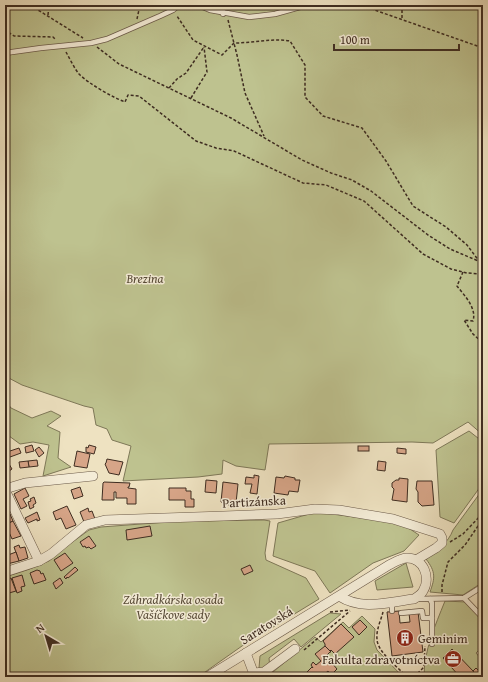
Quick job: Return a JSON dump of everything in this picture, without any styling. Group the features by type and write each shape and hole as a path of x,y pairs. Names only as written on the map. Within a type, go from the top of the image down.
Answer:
{"street":[{"path":"39,561 5,490 25,483 93,476"},
{"name":"Partizánska","path":"5,572 39,561 51,554 86,526 105,520 278,514 315,509 339,510 393,518 438,532 442,538 442,543"},
{"path":"339,596 348,602 364,606 392,607 414,599 424,590 427,580 426,572 422,564 416,560 442,543"},
{"name":"Saratovská","path":"207,677 390,564 402,559 409,558 416,560"},
{"path":"246,653 252,676 264,672 295,649"}],"lane":[{"path":"5,53 62,45 91,43 107,39 135,28 173,10 179,5"},
{"path":"198,5 223,14 249,17 275,14 300,7 315,5"},
{"path":"222,5 223,14"},
{"path":"414,599 464,598 483,586"},
{"path":"464,598 483,618"},
{"path":"430,599 432,603 432,644"},
{"path":"401,613 422,611 423,618 432,618"}],"path":[{"path":"30,5 91,43 119,64 231,118 302,160 331,173 352,180 371,191 450,249 483,263"},
{"path":"48,16 49,5"},
{"path":"135,28 140,5"},
{"path":"361,5 483,48"},
{"path":"402,5 402,20"},
{"path":"5,35 8,32 14,36 53,37 62,45 79,74 90,83 119,100 125,102 128,95 139,96 196,141 234,152 303,183 326,186 364,201 423,254 451,269 482,274 479,261 467,244 446,227 413,206 386,161 362,128 323,116 305,97 305,65 290,41 281,39 250,43 234,43 222,55 193,40 173,10"},
{"path":"223,14 229,21 245,93 264,137"},
{"path":"169,88 177,79 186,73 204,47"},
{"path":"190,98 207,72 204,47"},
{"path":"463,272 457,286 470,303 474,317 473,321 464,320 473,334 483,343"},
{"path":"442,543 445,545 463,534 483,514"},
{"path":"442,599 442,585 448,562 465,545 478,526 483,514"},
{"path":"392,607 385,607 377,631 376,640 379,648 407,677"},
{"path":"295,649 302,651 350,610 331,612 324,616"},
{"path":"414,677 424,667 426,640"}],"green space":[{"name":"Brezina","path":"5,5 483,5 483,435 468,422 433,443 269,444 265,470 236,466 223,460 222,474 198,477 123,481 131,446 112,440 107,429 96,425 93,408 22,385 5,376"},
{"path":"5,400 11,408 32,418 51,411 61,416 47,426 60,432 58,458 71,467 43,476 49,445 33,442 20,444 5,433"},
{"path":"469,431 483,442 483,483 454,523 440,517 436,450"},
{"path":"483,489 483,582 463,595 430,592 434,575 432,568 426,559 445,543"},
{"path":"316,512 401,523 419,535 404,551 373,563 330,593 315,571 273,556 278,523"},
{"name":"Záhradkárska osada Vašíčkove sady","path":"181,521 270,521 265,553 266,560 306,578 319,599 242,646 198,677 5,677 5,577 49,561 89,530 101,527"},
{"path":"406,563 413,587 377,590 375,581"},
{"path":"445,601 466,602 483,620 483,646 476,653 483,661 483,677 424,677 424,667 428,648"},
{"path":"330,613 341,614 301,647 294,639 269,658 270,669 259,668 260,656"},
{"path":"362,616 375,629 374,642 377,650 402,676 401,677 267,677 315,637 321,642 343,622 349,628"}],"building":[{"path":"32,445 34,451 26,453 25,447"},
{"path":"89,445 96,447 94,454 86,452 86,447 88,448"},
{"path":"358,446 369,446 369,451 358,451"},
{"path":"39,447 44,453 39,457 35,450"},
{"path":"19,448 21,453 10,457 8,456 7,452"},
{"path":"397,448 406,449 406,454 397,453"},
{"path":"77,451 90,454 87,468 74,466"},
{"path":"107,459 123,462 119,475 109,473 105,464"},
{"path":"37,460 38,466 29,467 28,461"},
{"path":"28,461 29,467 20,468 19,462"},
{"path":"378,461 386,462 385,471 377,470"},
{"path":"5,464 9,464 12,469 5,474"},
{"path":"254,475 259,476 257,494 250,493 252,484 245,484 246,477 254,478"},
{"path":"285,476 295,478 295,480 300,480 298,492 289,491 288,495 274,493 276,477 284,478"},
{"path":"399,478 408,479 407,502 392,500 394,489 392,487 392,483 399,480"},
{"path":"206,480 217,481 216,493 205,492"},
{"path":"417,481 432,481 434,505 422,506 418,502 418,492 416,489"},
{"path":"104,482 130,483 128,488 136,489 136,504 127,504 127,498 116,498 116,492 114,492 114,500 102,500"},
{"path":"223,482 238,484 236,503 229,506 228,503 221,502"},
{"path":"80,487 83,496 74,499 71,490"},
{"path":"25,488 29,496 23,499 27,506 21,509 14,494"},
{"path":"169,488 186,488 186,491 191,491 191,499 194,499 194,507 185,507 185,500 169,500"},
{"path":"34,497 36,503 33,505 34,507 30,509 28,502"},
{"path":"67,506 76,525 66,529 61,518 56,520 53,512"},
{"path":"88,508 89,512 92,511 95,519 84,522 80,512"},
{"path":"37,512 40,520 37,521 37,519 28,523 25,518"},
{"path":"10,514 13,521 5,525 5,516"},
{"path":"13,521 21,536 12,539 8,530 5,531 5,525"},
{"path":"150,526 152,536 127,540 126,530"},
{"path":"89,536 96,546 91,549 89,547 86,548 85,546 83,547 80,542"},
{"path":"19,545 20,548 25,547 28,558 19,561 14,547"},
{"path":"5,550 8,555 16,552 19,561 7,564"},
{"path":"65,553 73,563 61,571 54,560"},
{"path":"250,565 253,571 244,575 241,569"},
{"path":"75,567 78,570 66,579 64,577"},
{"path":"37,570 40,571 41,574 43,573 46,580 34,584 30,573"},
{"path":"22,575 25,586 21,587 22,591 17,593 12,578"},
{"path":"11,578 16,591 9,593 8,591 5,592 5,581"},
{"path":"60,578 63,583 56,589 53,583"},
{"name":"Geminim","path":"399,611 400,623 410,622 409,613 418,612 423,652 392,656 387,612"},
{"path":"360,620 367,627 359,635 352,627"},
{"path":"341,624 354,637 335,654 325,646 323,641"},
{"path":"325,646 331,652 326,656 337,669 331,675 328,671 321,677 308,677 305,674 312,667 313,668 311,665 313,662 316,665 321,661 315,654"},
{"path":"452,649 478,677 460,677 443,658"},
{"path":"476,668 482,674 483,673 483,677 478,677 473,671"}],"place":[{"name":"Geminim","path":"405,638"},
{"name":"Fakulta zdravotníctva","path":"453,659"}]}
